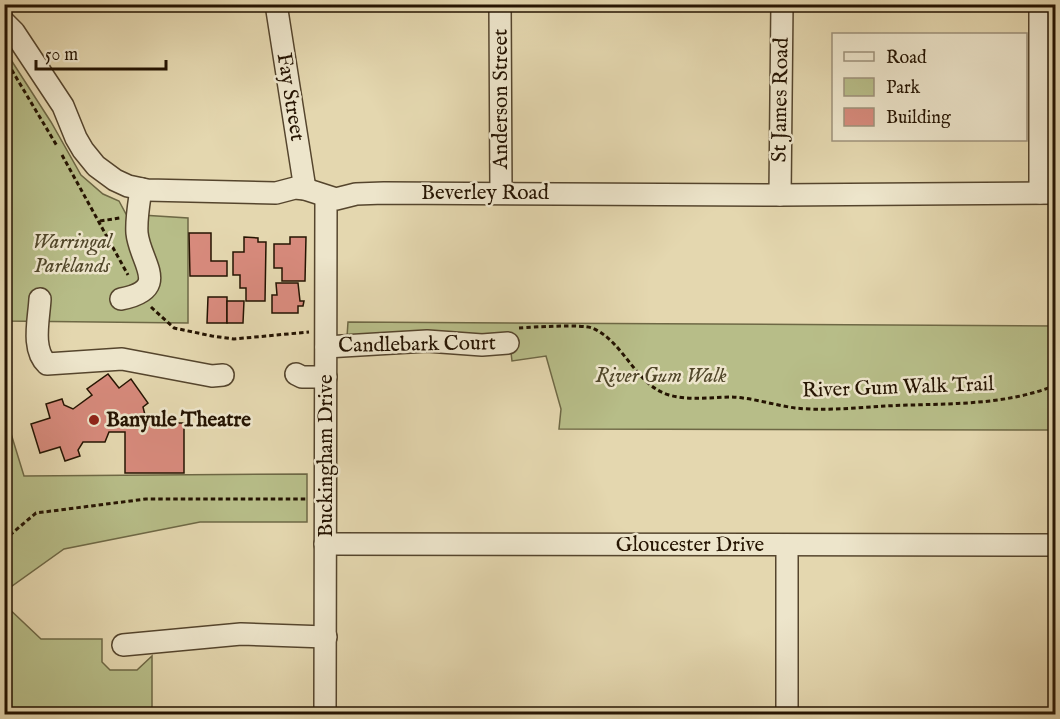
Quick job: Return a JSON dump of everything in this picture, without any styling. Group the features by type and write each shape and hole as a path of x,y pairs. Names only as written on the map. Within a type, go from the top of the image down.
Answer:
{"street":[{"name":"Fay Street","path":"276,4 305,189"},
{"name":"Anderson Street","path":"501,4 501,193"},
{"name":"St James Road","path":"780,195 782,4"},
{"path":"1040,4 1048,193"},
{"path":"4,22 14,32 63,106 76,138 92,162 115,180 141,189 276,193 295,188 305,189 326,198"},
{"path":"121,299 139,295 150,281 150,270 137,234 141,189"},
{"name":"Beverley Road","path":"326,198 336,199 356,194 384,193 780,195 1048,193"},
{"name":"Buckingham Drive","path":"325,714 326,198"},
{"path":"40,299 37,347 41,359 47,364 122,359 212,376 223,375"},
{"name":"Candlebark Court","path":"326,347 427,341 482,345 514,335"},
{"path":"296,374 302,378 326,377"},
{"name":"Gloucester Drive","path":"326,544 1056,545"},
{"path":"787,545 787,714"},
{"path":"123,645 242,634 326,637"}],"path":[{"path":"100,220 128,217"},
{"name":"River Gum Walk Trail","path":"514,335 589,326 608,337 649,385 667,395 688,399 734,397 796,408 854,408 972,402 1015,397 1039,392 1056,385"},
{"path":"4,540 36,513 146,499 310,499"}],"green space":[{"name":"Warringal Parklands","path":"4,49 51,122 81,175 103,194 119,201 126,214 188,218 188,323 5,321"},
{"name":"River Gum Walk","path":"348,322 1055,326 1055,430 559,429 561,409 546,356 512,361 509,335 347,337"},
{"path":"5,414 24,476 307,474 307,522 200,522 64,549 5,591"},
{"path":"4,604 41,639 102,639 102,662 110,670 137,670 152,656 152,714 5,714"}],"building":[{"path":"189,233 211,233 211,261 227,261 227,276 190,276"},
{"path":"244,237 258,238 258,242 266,242 265,301 246,301 246,288 240,288 240,275 233,275 233,252 244,252"},
{"path":"290,237 306,237 305,281 282,281 282,268 274,268 274,244 290,244"},
{"path":"276,283 298,283 300,301 304,301 303,306 298,306 298,313 272,313 272,295 277,295"},
{"path":"208,297 227,297 227,323 207,323"},
{"path":"227,301 244,301 243,323 227,323"},
{"name":"Banyule Theatre","path":"108,374 119,388 131,379 148,403 143,407 147,423 184,423 184,473 125,473 125,432 109,432 105,442 83,442 78,450 80,456 65,461 60,447 40,453 31,424 50,418 46,404 62,399 64,405 73,409 92,395 87,389"}],"place":[{"name":"Banyule Theatre","path":"94,420"}]}
